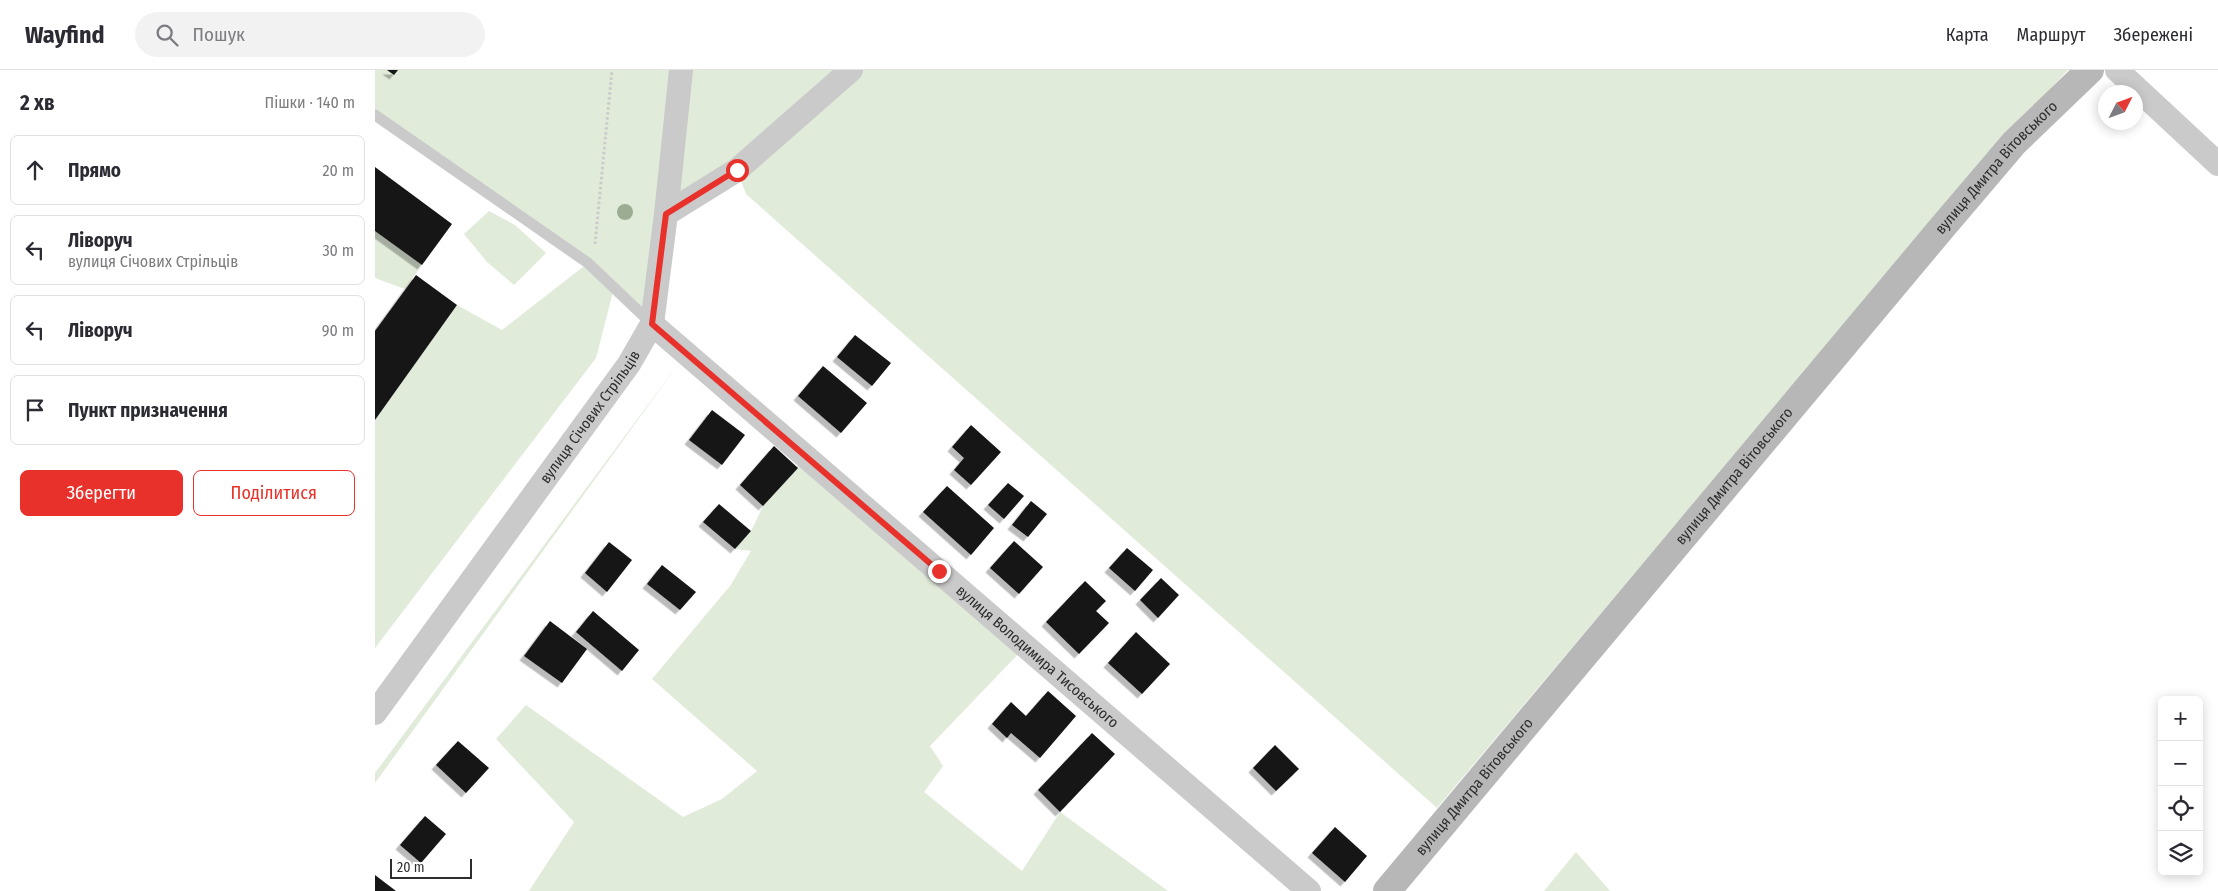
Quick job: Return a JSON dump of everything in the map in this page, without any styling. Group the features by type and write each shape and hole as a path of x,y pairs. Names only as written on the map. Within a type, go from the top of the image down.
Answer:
{"main road":[{"name":"вулиця Дмитра Вітовського","path":"1387,891 1940,230 2015,143 2090,70"}],"street":[{"name":"вулиця Січових Стрільців","path":"375,713 629,364 652,324 681,70"},
{"path":"666,214 737,170 851,70"},
{"path":"2117,70 2218,164"},
{"name":"вулиця Володимира Тисовського","path":"652,324 1309,891"}],"lane":[{"path":"375,115 588,263 652,324"}],"path":[{"path":"588,263 594,247 612,70"}],"green space":[{"path":"375,70 2068,70 1951,197 1437,808 746,194 737,171 666,214 652,324 614,288 596,358 375,648 375,420 457,305 502,330 588,263 375,115"},
{"path":"489,211 515,225 546,253 514,285 487,262 464,234"},
{"path":"375,231 422,265 405,289 375,278"},
{"path":"682,359 375,783 375,773"},
{"path":"806,456 1026,646 930,746 943,766 924,792 1022,871 1060,812 1168,891 529,891 574,822 496,739 526,705 683,817 722,799 757,771 652,679 730,586 751,551 735,549 751,531 763,506"},
{"path":"1576,852 1610,891 1544,891"}],"building":[{"path":"387,70 398,70 394,75"},
{"path":"375,167 452,224 422,265 375,231"},
{"path":"416,275 457,305 375,420 375,331"},
{"path":"855,335 891,363 872,386 837,357"},
{"path":"823,366 867,403 841,433 798,396"},
{"path":"712,410 745,435 722,465 689,440"},
{"path":"971,425 1001,452 971,485 954,470 964,458 952,447"},
{"path":"774,446 798,468 763,506 740,485"},
{"path":"1008,483 1024,496 1004,519 988,505"},
{"path":"947,486 994,528 971,555 923,512"},
{"path":"1031,501 1047,514 1028,537 1012,525"},
{"path":"719,504 751,531 735,549 703,522"},
{"path":"1014,541 1043,567 1019,594 990,568"},
{"path":"609,542 632,560 607,592 585,573"},
{"path":"1127,548 1153,570 1135,591 1109,568"},
{"path":"662,565 696,592 680,610 647,584"},
{"path":"1161,578 1179,595 1158,618 1140,600"},
{"path":"1085,581 1106,601 1096,611 1109,623 1079,654 1046,622"},
{"path":"593,611 639,650 622,671 576,632"},
{"path":"550,621 587,649 562,683 524,656"},
{"path":"1136,632 1170,664 1142,694 1108,663"},
{"path":"1048,691 1076,716 1040,758 1011,733 1007,738 992,724 1011,702 1026,716"},
{"path":"1092,733 1115,754 1060,812 1038,790"},
{"path":"458,741 489,768 466,793 436,765"},
{"path":"1275,745 1299,769 1276,791 1253,768"},
{"path":"425,816 446,834 421,863 400,845"},
{"path":"1335,827 1367,856 1345,882 1312,853"},
{"path":"375,875 396,891 375,891"}],"route":[{"path":"737,170 666,214 652,324 939,571"}]}
